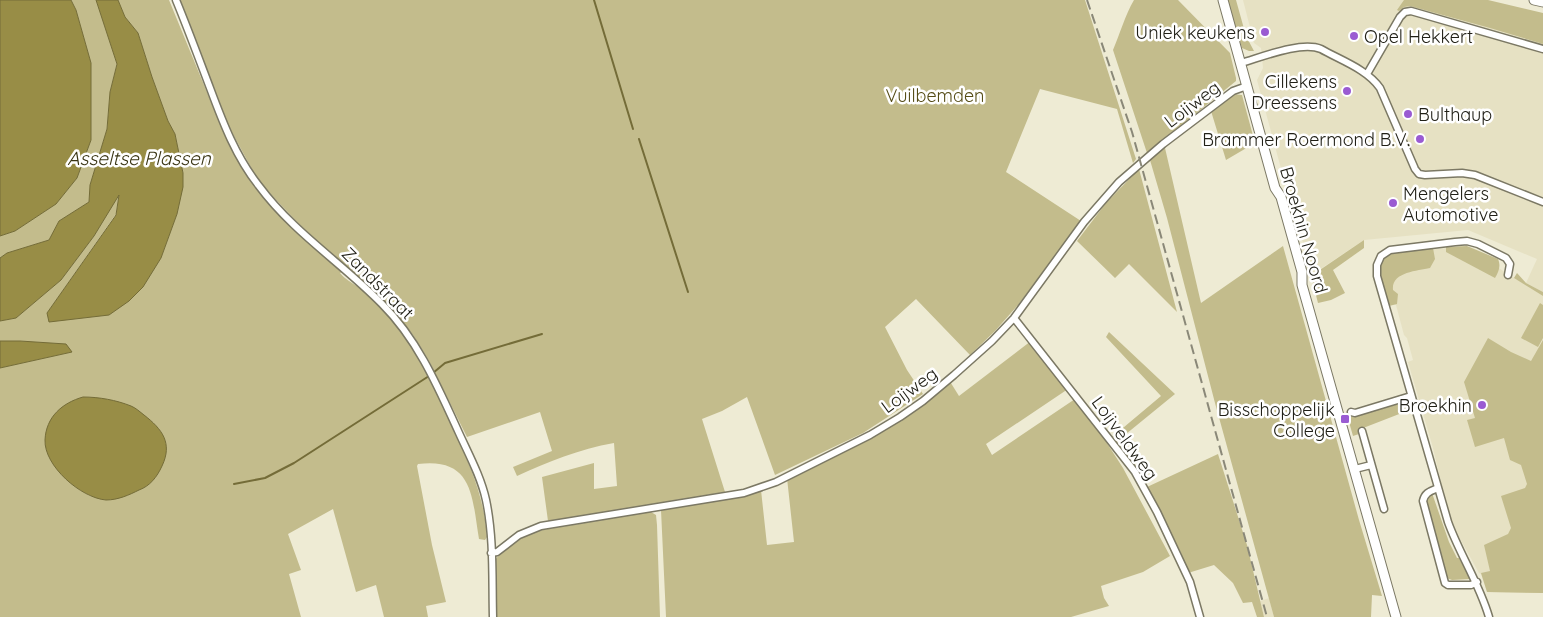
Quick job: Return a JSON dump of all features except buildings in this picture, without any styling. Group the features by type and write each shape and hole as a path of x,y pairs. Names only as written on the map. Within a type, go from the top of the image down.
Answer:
{"street":[{"name":"Zandstraat","path":"176,0 225,126 258,186 273,204 396,318 418,350 440,391 480,481 485,498 490,529 493,617"},
{"name":"Broekhin Noord","path":"1223,0 1275,188 1281,197 1302,272 1302,285 1396,617"},
{"path":"1534,0 1543,2"},
{"path":"1367,74 1400,17 1405,12 1411,11 1543,49"},
{"path":"1241,63 1300,47 1308,46 1321,49 1367,74 1375,81 1380,88 1406,151 1419,174 1431,176 1462,173 1475,175 1543,202"},
{"name":"Loijweg","path":"491,553 497,552 519,535 542,526 744,493 776,482 870,435 908,412 954,375 992,341 1014,318 1084,222 1119,182 1163,144 1233,91 1247,86"},
{"path":"1489,617 1477,582 1454,540 1377,276 1377,265 1381,256 1390,250 1467,241 1478,244 1506,258 1510,264 1508,275"},
{"name":"Loijveldweg","path":"1014,318 1135,472 1190,582 1200,617"},
{"path":"1351,412 1355,413 1411,396"},
{"path":"1362,431 1384,509"},
{"path":"1355,469 1371,465"},
{"path":"1438,488 1427,493 1422,501 1445,583 1448,585 1471,585 1477,582"}],"shaded area":[{"path":"1243,0 1407,0 1543,44 1543,292 1526,283 1537,259 1468,230 1364,240 1313,274 1289,198 1257,80 1263,68 1261,48 1254,43"},
{"name":"Broekhin","path":"1465,247 1543,296 1543,593 1487,592 1481,574 1459,537 1448,512 1433,448 1408,362 1413,360 1396,305 1391,302 1385,261 1436,249"},
{"path":"1269,598 1274,617 1264,617 1260,601"}],"green space":[{"path":"71,0 96,0 117,63 110,92 107,129 90,185 89,202 59,221 49,240 7,253 0,258 0,236 15,231 56,204 77,178 91,140 91,63 76,10"},
{"path":"118,0 169,0 225,136 241,167 264,199 343,272 340,273 345,278 376,301 401,331 434,387 476,483 483,508 487,537 485,540 479,539 471,495 467,483 460,474 450,467 436,464 418,464 432,545 446,602 426,606 428,617 384,617 376,585 356,592 333,509 288,534 301,570 289,574 301,617 0,617 0,368 72,352 20,341 0,341 0,321 16,318 61,280 94,236 119,194 116,214 47,313 109,315 142,287 161,258 177,214 183,173 175,134 168,121 138,33 125,17","holes":["48,428 107,500 90,496 74,486 49,456 45,441"]},
{"name":"Vuilbemden","path":"179,0 1085,0 1136,159 1133,163 1117,109 1040,89 1006,172 1081,221 1018,305 970,355 916,299 885,327 907,370 923,394 863,433 775,475 747,397 722,411 702,419 725,492 548,521 542,477 594,463 594,489 617,486 614,443 564,457 517,476 513,467 552,451 540,412 467,437 428,359 397,314 381,297 359,277 348,270 298,223 264,187 254,173 228,125"},
{"path":"1134,0 1178,0 1230,53 1236,78 1236,81 1147,153 1113,50"},
{"path":"1227,0 1236,0 1246,36 1254,51 1242,48"},
{"path":"1404,0 1488,0 1543,13 1543,44 1410,6 1404,7 1399,11 1397,10"},
{"path":"1233,94 1242,95 1255,143 1226,160 1211,111"},
{"path":"1165,148 1201,303 1283,246 1382,596 1372,595 1371,617 1274,617 1150,160"},
{"path":"1139,169 1177,312 1129,264 1115,278 1077,241 1106,203"},
{"path":"1364,240 1364,248 1333,270 1345,293 1331,300 1318,303 1311,276"},
{"path":"1467,246 1498,259 1499,269 1495,278 1446,252 1446,247"},
{"path":"1433,248 1435,259 1430,268 1406,273 1396,279 1393,284 1393,290 1398,294 1397,304 1389,306 1381,277 1380,267 1382,260 1394,252 1402,250"},
{"path":"1517,273 1526,283 1543,292 1543,296 1514,278"},
{"path":"1540,303 1543,305 1543,338 1538,347 1521,338"},
{"path":"1109,332 1175,394 1115,443 1111,438 1161,396 1106,337"},
{"path":"1488,338 1531,361 1543,340 1543,593 1487,592 1481,573 1490,571 1484,545 1508,534 1511,528 1501,496 1525,488 1527,484 1521,465 1510,460 1504,438 1475,447 1467,420 1475,418 1464,382"},
{"path":"1031,341 1068,389 986,444 992,455 1075,399 1123,468 1170,556 1143,572 1101,586 1104,598 1109,606 1071,617 666,617 661,510 734,498 761,490 767,545 794,542 787,478 880,431 949,380 959,396"},
{"path":"1406,399 1407,411 1358,430 1359,434 1353,436 1347,415 1350,414 1352,417 1399,404 1400,401"},
{"path":"1218,454 1247,545 1264,617 1257,617 1252,602 1243,603 1233,583 1214,565 1188,573 1181,553 1147,487"},
{"path":"1432,493 1449,542 1470,579 1452,580 1447,578 1426,503 1427,498"},
{"path":"651,512 656,515 657,525 660,617 496,617 495,560 523,537 542,530"}],"water":[{"name":"Asseltse Plassen","path":"0,0 71,0 76,10 91,63 91,140 77,178 56,204 15,231 0,236"},
{"name":"Asseltse Plassen","path":"96,0 118,0 125,17 138,33 168,121 175,134 183,173 183,187 177,214 161,258 143,287 129,301 109,315 49,322 47,313 116,215 119,195 94,236 61,280 16,318 0,321 0,258 7,253 49,240 59,221 89,202 90,185 107,129 110,92 117,64"},
{"path":"0,341 66,344 72,352 0,368"},
{"path":"83,397 107,399 131,406 161,431 166,443 165,458 158,474 147,486 123,497 106,500 96,498 75,487 57,470 46,450 45,440 48,424 62,407"}],"waterway":[{"path":"594,0 633,129"},
{"path":"639,139 688,292"},
{"path":"433,373 445,363 542,334"},
{"path":"234,484 265,478 294,463 429,376"}],"railway":[{"path":"1087,0 1132,132 1267,617"}],"place":[{"name":"Uniek keukens","path":"1265,32"},
{"name":"Opel Hekkert","path":"1354,36"},
{"name":"Cillekens Dreessens","path":"1347,91"},
{"name":"Bulthaup","path":"1408,114"},
{"name":"Brammer Roermond B.V.","path":"1420,139"},
{"name":"Mengelers Automotive","path":"1393,203"},
{"name":"Broekhin","path":"1482,405"},
{"name":"Bisschoppelijk College","path":"1345,419"}]}
